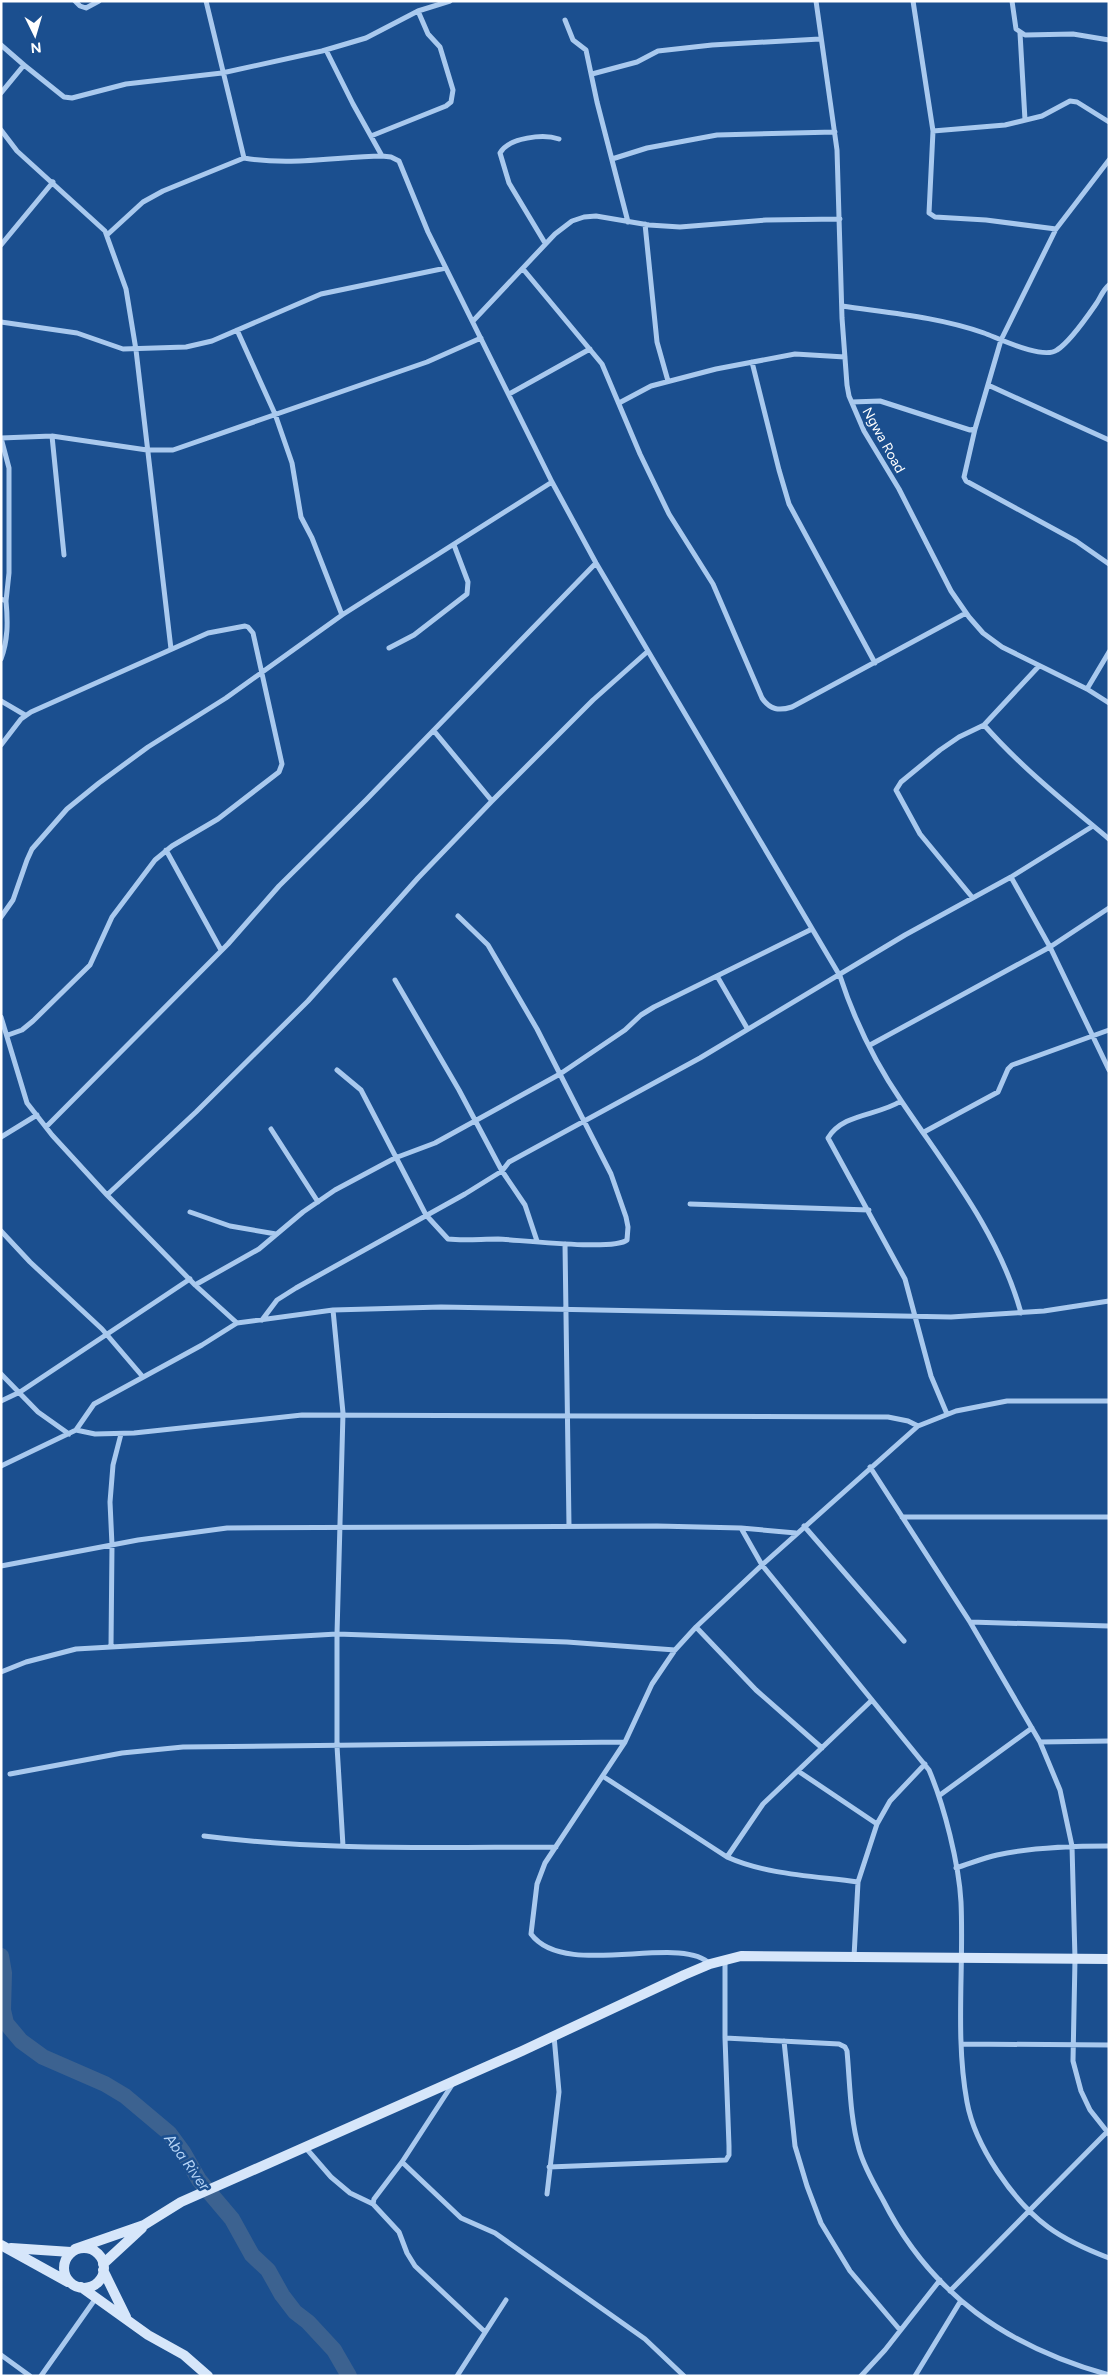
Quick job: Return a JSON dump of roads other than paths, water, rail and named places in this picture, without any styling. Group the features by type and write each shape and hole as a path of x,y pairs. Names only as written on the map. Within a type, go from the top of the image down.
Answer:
{"street":[{"path":"76,1 80,6 86,8 98,1"},
{"path":"206,1 244,158"},
{"path":"1,45 64,97 72,98 126,84 222,72 326,50 366,38 418,11 450,1"},
{"name":"Ngwa Road","path":"816,1 820,39 836,132 846,385 864,431 899,489 951,591 966,613 993,641 1087,689 1109,703"},
{"path":"913,1 933,131 929,213 935,217 995,221 1056,229"},
{"path":"1012,1 1016,29 1020,33 1025,35 1073,34 1109,40"},
{"path":"371,136 446,106 451,102 453,90 440,47 428,34 418,11"},
{"path":"565,20 573,40 586,50 628,222"},
{"path":"1020,33 1025,120"},
{"path":"592,74 637,62 658,51 712,45 820,39"},
{"path":"326,50 382,156"},
{"path":"1,93 24,65"},
{"path":"933,131 1005,125 1042,116 1070,101 1078,102 1108,120"},
{"path":"1,130 17,151 53,182 107,235 126,289 136,350 170,649"},
{"path":"612,159 647,148 717,135 836,132"},
{"path":"545,244 509,183 500,153 505,147 523,140 548,136 560,139"},
{"path":"107,235 143,202 162,191 244,158 262,161 301,161 382,156 396,159 404,169 414,200 446,268 552,482 647,652 840,976 852,1010 901,1101 956,1179 989,1234 1007,1270 1020,1313"},
{"path":"1109,160 1056,229 1001,340 964,470 966,481 1076,541 1109,564"},
{"path":"1,245 53,182"},
{"path":"473,321 564,226 584,217 596,216 628,222 680,227 766,220 840,218"},
{"path":"645,224 657,342 668,381"},
{"path":"1,322 85,335 116,348 136,350 186,347 212,340 322,294 446,268"},
{"path":"523,269 590,349 604,369 640,454 669,514 713,584 765,703 776,710 785,709 875,663 966,613"},
{"path":"842,306 948,323 1043,352 1057,350 1084,321 1103,291 1109,285"},
{"path":"237,330 275,414 292,463 301,517 312,538 342,616"},
{"path":"1,659 7,644 4,600 9,573 9,468 1,438 52,436 162,451 188,446 426,362 481,338"},
{"path":"509,394 590,349"},
{"path":"619,403 638,392 668,381 752,362 795,354 845,356"},
{"path":"752,362 779,470 790,504 875,663"},
{"path":"988,384 1109,440"},
{"path":"852,402 880,401 970,430 975,429"},
{"path":"52,436 64,555"},
{"path":"1,917 16,894 26,860 32,849 67,809 148,747 262,672 342,616 552,482"},
{"path":"389,648 414,635 466,594 468,582 454,545"},
{"path":"46,1127 221,950 278,886 434,731 596,563"},
{"path":"1,745 25,715 208,633 248,626 253,633 282,764 281,769 218,819 166,850 146,870 138,884 112,916 95,957 87,969 33,1021 22,1030 8,1035"},
{"path":"107,1196 196,1112 308,1001 418,878 492,801 593,700 647,652"},
{"path":"1087,689 1109,652"},
{"path":"972,897 920,834 896,790 902,782 940,750 959,737 984,725 1039,666"},
{"path":"1,701 25,715"},
{"path":"984,725 1007,751 1036,778 1109,840"},
{"path":"434,731 492,801"},
{"path":"261,1320 277,1300 296,1288 502,1171 509,1162 700,1058 747,1028 840,976 972,897 1012,877 1093,826"},
{"path":"166,850 221,950"},
{"path":"1012,877 1050,947 1109,1070"},
{"path":"870,1045 1050,947 1109,908"},
{"path":"337,1070 361,1090 426,1215 448,1238 537,1241 565,1244 624,1243 628,1237 626,1217 616,1186 560,1074 495,956 480,936 458,916"},
{"path":"196,1285 259,1249 318,1202 395,1158 435,1143 560,1074 625,1030 641,1015 812,929"},
{"path":"717,976 747,1028"},
{"path":"395,980 476,1121 502,1171 525,1205 537,1241"},
{"path":"1,1017 27,1103 107,1196 237,1323"},
{"path":"924,1132 998,1092 1008,1069 1012,1065 1109,1030"},
{"path":"901,1101 883,1111 848,1120 833,1130 828,1138 905,1279 931,1376 947,1414"},
{"path":"1,1137 37,1115"},
{"path":"271,1129 318,1202"},
{"path":"690,1204 869,1210"},
{"path":"190,1212 230,1226 276,1234"},
{"path":"1,1231 30,1262 107,1335 143,1376"},
{"path":"565,1244 565,1309 569,1417 569,1526"},
{"path":"1,1401 20,1392 190,1279"},
{"path":"1,1466 76,1430 94,1404 202,1345 237,1323 333,1310 441,1307 915,1317 979,1316 1020,1313 1109,1300"},
{"path":"333,1310 343,1414 337,1634 337,1746 343,1846"},
{"path":"1,1374 38,1412 69,1434"},
{"path":"710,1964 703,1956 689,1954 665,1953 618,1956 557,1951 538,1943 531,1934 536,1884 545,1863 604,1777 625,1742 652,1684 675,1650 696,1627 762,1564 918,1426 947,1414 980,1405 1007,1401 1109,1401"},
{"path":"76,1430 94,1434 121,1434 197,1427 262,1417 343,1414 888,1418 918,1426"},
{"path":"111,1646 112,1545 110,1502 111,1482 121,1434"},
{"path":"870,1467 970,1622 1040,1742 1060,1790 1072,1846 1075,1959 1073,2061 1081,2091 1090,2110 1108,2133 950,2291"},
{"path":"902,1517 1109,1517"},
{"path":"1,1566 188,1532 227,1528 569,1526 741,1528 796,1533"},
{"path":"804,1526 904,1641"},
{"path":"741,1528 762,1564 925,1764 940,1795 961,1900 962,2044 967,2104 974,2127 986,2153 1003,2179 1048,2227 1080,2246 1109,2258"},
{"path":"970,1622 1109,1626"},
{"path":"696,1627 756,1690 822,1748"},
{"path":"1,1672 76,1649 337,1634 568,1642 675,1650"},
{"path":"727,1857 763,1804 872,1700"},
{"path":"940,1795 1032,1728"},
{"path":"1040,1742 1109,1741"},
{"path":"10,1774 122,1753 182,1747 625,1742"},
{"path":"854,1957 858,1882 877,1824 890,1801 925,1764"},
{"path":"798,1771 877,1824"},
{"path":"604,1777 727,1857 742,1864 786,1873 858,1882"},
{"path":"204,1836 266,1844 556,1847"},
{"path":"956,1868 996,1855 1072,1846 1109,1846"},
{"path":"208,2376 184,2355 148,2335 65,2276 64,2265 73,2251 144,2225 181,2202 710,1964 725,1959 741,1956 1109,1959"},
{"path":"549,2167 726,2160 729,2155 729,2146 725,2038 725,1959"},
{"path":"547,2194 559,2092 554,2035"},
{"path":"725,2038 839,2044 845,2047 853,2125 859,2151 897,2229 923,2263 960,2302 1001,2331 1044,2352 1084,2368 1109,2375"},
{"path":"784,2041 795,2146 821,2223 850,2271 900,2330"},
{"path":"962,2044 1109,2045"},
{"path":"373,2204 374,2199 402,2162 455,2080"},
{"path":"305,2147 331,2177 350,2193 373,2204 399,2232 407,2253 415,2266 484,2331"},
{"path":"402,2162 461,2218 492,2232 645,2339 684,2376"},
{"path":"4,2246 77,2285 96,2283 103,2267 144,2225"},
{"path":"4,2246 73,2251 86,2248 95,2252 126,2318"},
{"path":"861,2376 940,2280"},
{"path":"41,2376 96,2298"},
{"path":"457,2376 484,2331 506,2300"},
{"path":"915,2376 960,2302"},
{"path":"1,2355 30,2376"}],"waterway":[{"name":"Aba River","path":"1,1956 4,1973 3,2010 6,2023 21,2041 43,2057 105,2084 125,2096 169,2133 183,2152 199,2180 232,2219 252,2255 268,2270 282,2295 295,2312 308,2322 334,2350 349,2376"}]}
